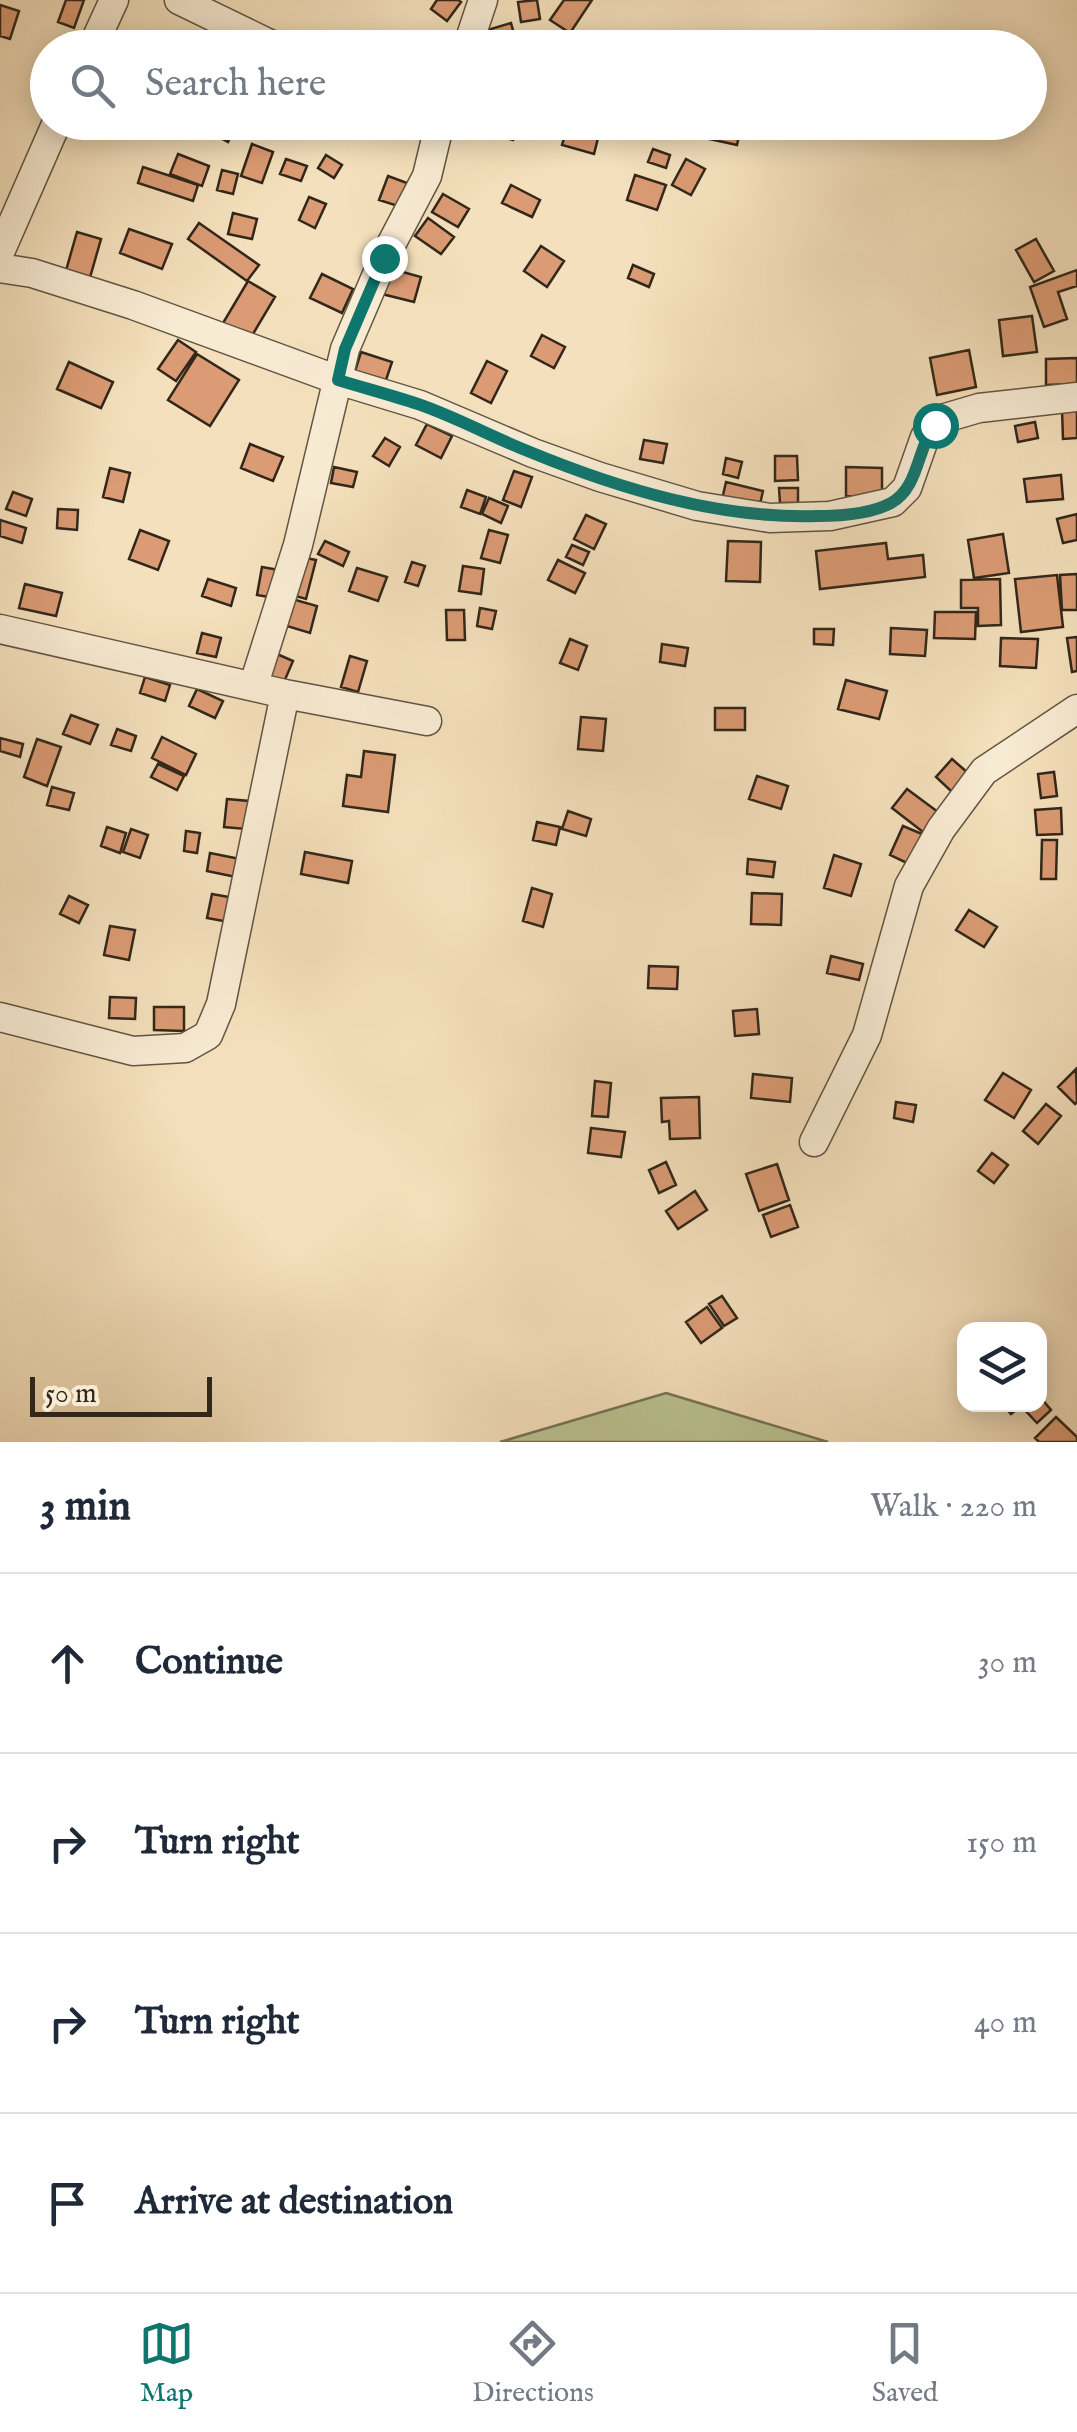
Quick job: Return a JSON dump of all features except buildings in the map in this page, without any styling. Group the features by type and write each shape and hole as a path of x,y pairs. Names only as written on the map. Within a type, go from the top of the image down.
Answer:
{"street":[{"path":"100,30 114,0"},
{"path":"178,0 240,30"},
{"path":"473,30 483,0"},
{"path":"0,252 48,140"},
{"path":"254,684 298,546 345,349 376,276 427,176 434,140"},
{"path":"0,268 32,273 133,305 338,380 420,405 600,477 697,506 770,518 830,516 893,502 907,488 926,437 945,418 979,408 1077,397"},
{"path":"0,629 286,694 427,721"},
{"path":"0,1017 134,1051 185,1048 208,1035 220,1004 286,694"},
{"path":"814,1142 867,1035 910,886 940,830 984,771 1077,709"}],"green space":[{"path":"666,1393 828,1442 500,1442"}],"route":[{"path":"384,258 345,349 338,380 420,405 600,477 697,506 770,518 830,516 893,502 907,488 926,437 935,425"}]}
